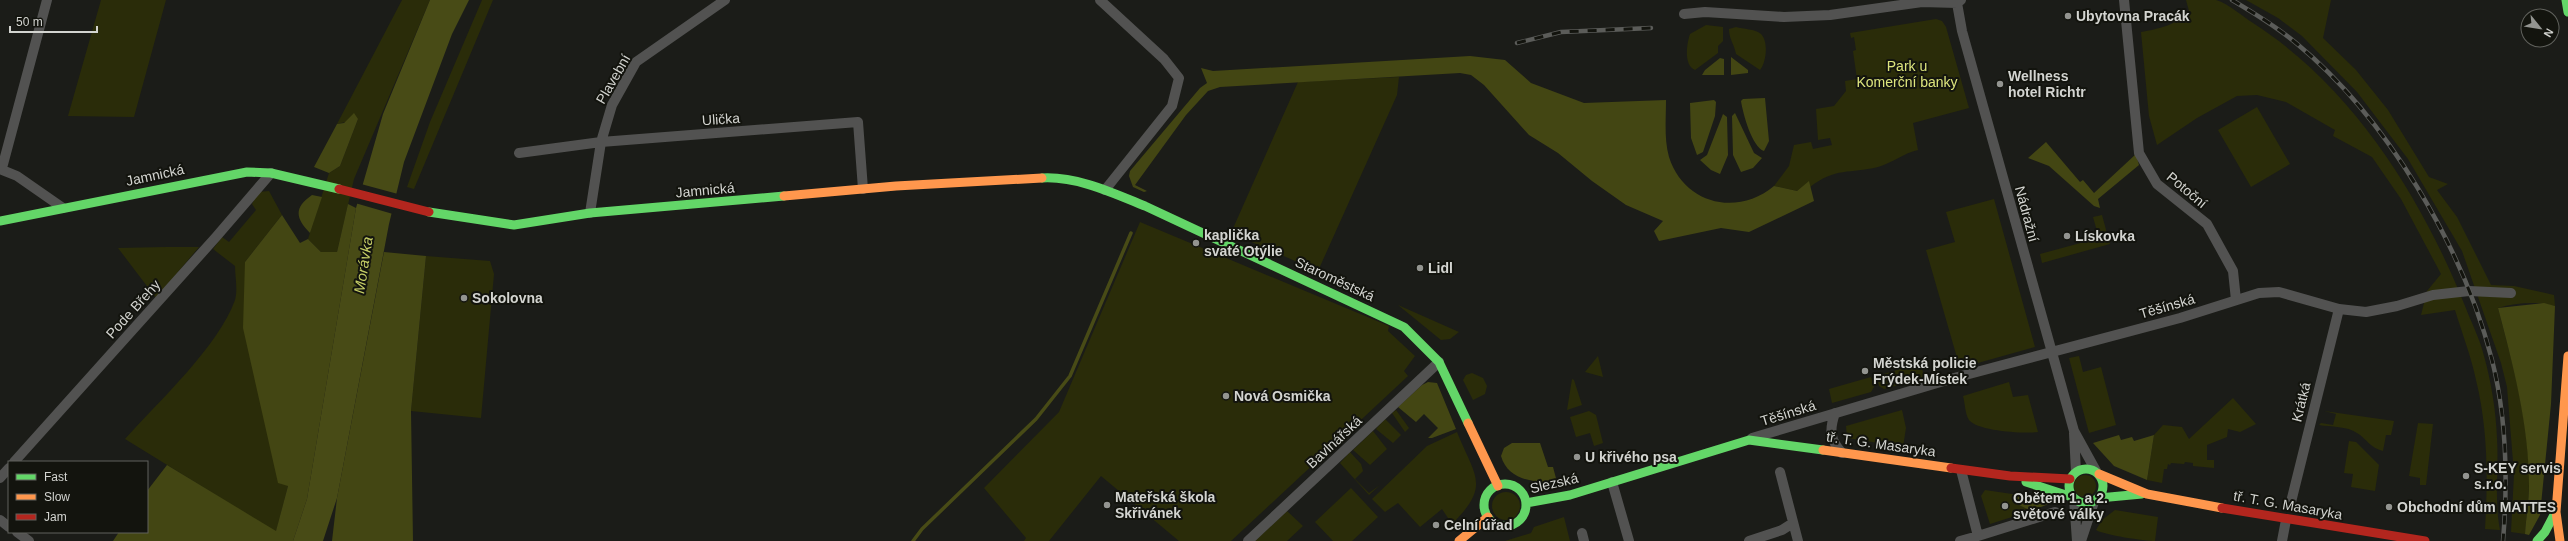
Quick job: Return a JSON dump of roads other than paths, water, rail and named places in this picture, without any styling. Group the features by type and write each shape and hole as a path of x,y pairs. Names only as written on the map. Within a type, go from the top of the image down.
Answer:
{"main road":[{"path":"2566,0 2568,12"},
{"name":"Jamnická","path":"0,221 224,175 247,172 271,173 317,183 427,212 514,225 590,213 863,189 987,182"},
{"name":"Staroměstská","path":"987,182 1045,178 1078,182 1105,190 1164,214 1404,328 1439,362 1498,486"},
{"path":"2560,541 2556,512 2566,414 2568,356"},
{"name":"Slezská","path":"1526,503 1556,498 1749,440"},
{"name":"tř. T. G. Masaryka","path":"1749,440 2010,476 2073,475"},
{"path":"2089,469 2098,473 2104,488 2096,500 2082,503 2073,498 2068,485 2073,475 2089,469"},
{"name":"tř. T. G. Masaryka","path":"2098,473 2147,494 2286,520 2425,541"},
{"name":"tř. T. G. Masaryka","path":"2010,476 2073,498"},
{"name":"Slezská","path":"1488,517 1503,526 1515,524 1524,515 1526,503 1524,497 1516,487 1504,484 1498,486"},
{"path":"1460,541 1488,517 1485,511 1485,499 1492,489 1498,486"},
{"name":"tř. T. G. Masaryka","path":"2096,500 2147,494"},
{"path":"2537,541 2548,528 2556,512"}],"street":[{"path":"47,0 1,168 63,208"},
{"name":"Plavební","path":"590,213 601,142 612,105 636,62 725,0"},
{"path":"1100,0 1164,59 1179,78 1172,106 1105,190"},
{"name":"Potoční","path":"2124,0 2139,153 2157,184 2207,224 2233,271 2236,300"},
{"name":"Nádražní","path":"1684,14 1706,12 1784,17 1830,14 1922,2 1959,2 1964,38 2050,352 2074,431 2098,473"},
{"name":"Ulička","path":"519,153 601,142 858,122 863,189"},
{"name":"Pode Břehy","path":"15,461 216,237 271,173"},
{"name":"Těšínská","path":"1749,440 1835,413 2050,352 2180,318 2259,293 2279,292 2339,309 2366,312 2397,306 2432,295 2468,291 2511,293"},
{"name":"Krátká","path":"2291,502 2339,309"},
{"name":"Bavlnářská","path":"1248,541 1439,362"},
{"name":"Těšínská","path":"1835,413 1831,424 1831,437 1834,445 1842,453"},
{"name":"Nádražní","path":"2073,475 2074,431"},
{"path":"0,478 8,469"},
{"path":"1961,470 1978,536"},
{"path":"1780,472 1798,541"},
{"path":"1612,482 1629,541"},
{"path":"2073,498 2077,541"},
{"path":"2081,541 2096,500"},
{"path":"1960,541 2055,512"},
{"path":"0,520 8,526"},
{"path":"2282,541 2286,520"},
{"path":"1749,541 1782,530 1793,523"},
{"path":"18,533 29,541"}],"water":[{"name":"Morávka","path":"430,0 469,0 452,34 404,162 389,224 337,498 323,541 293,541 307,499 356,208 383,114"}],"waterway":[{"path":"913,541 922,529 1036,419 1070,376 1131,233"}],"railway":[{"path":"2232,0 2289,37 2329,74 2361,108 2390,146 2417,187 2441,230 2462,273 2479,317 2497,382 2501,405 2506,472 2503,541"},
{"path":"1517,43 1561,32 1651,28"}],"place":[{"name":"Ubytovna Pracák","path":"2068,16"},
{"name":"Wellness hotel Richtr","path":"2000,84"},
{"name":"Lískovka","path":"2067,236"},
{"name":"kaplička svaté Otýlie","path":"1196,243"},
{"name":"Lidl","path":"1420,268"},
{"name":"Sokolovna","path":"464,298"},
{"name":"Městská policie Frýdek-Místek","path":"1865,371"},
{"name":"Nová Osmička","path":"1226,396"},
{"name":"U křivého psa","path":"1577,457"},
{"name":"S-KEY servis s.r.o.","path":"2466,476"},
{"name":"Mateřská škola Skřivánek","path":"1107,505"},
{"name":"Obětem 1. a 2. světové války","path":"2005,506"},
{"name":"Obchodní dům MATTES","path":"2389,507"},
{"name":"Celní úřad","path":"1436,525"}],"park label":[{"name":"Park u Komerční banky","path":"1907,74"}]}
